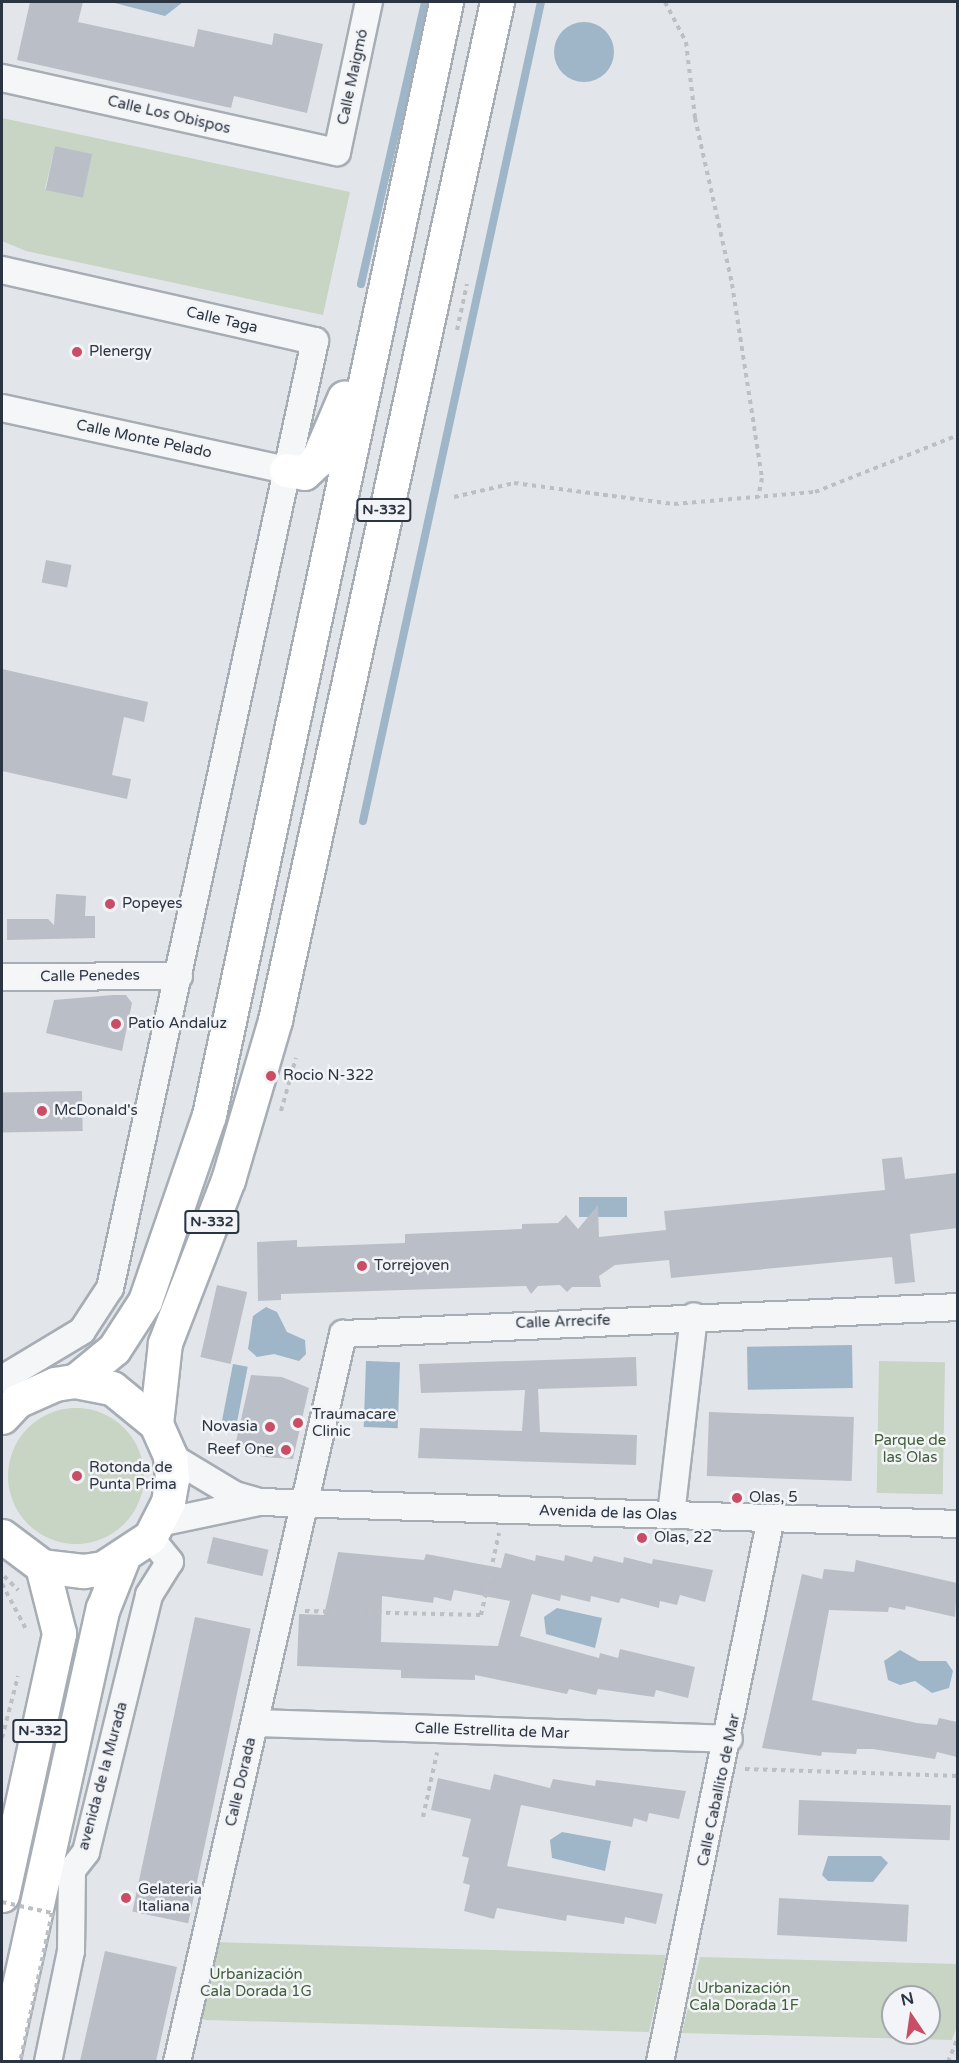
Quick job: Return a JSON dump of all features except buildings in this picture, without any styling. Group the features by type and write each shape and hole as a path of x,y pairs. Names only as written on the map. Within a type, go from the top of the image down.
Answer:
{"highway":[{"name":"N-332","path":"75,1381 114,1349 145,1301 209,1115 381,298 446,2"},
{"name":"N-332","path":"156,1424 165,1343 228,1180 275,1020 497,2"},
{"path":"286,470 304,473 317,461 381,298"},
{"name":"N-332","path":"2,1417 35,1390 75,1381 112,1388 156,1424 170,1456 172,1479 155,1530 123,1560 103,1608 2,2061"},
{"name":"N-332","path":"2,1536 42,1566 83,1571 123,1560"},
{"name":"N-332","path":"2,1895 59,1633 42,1566"}],"street":[{"name":"Calle Maigmó","path":"337,152 369,2"},
{"name":"Calle Los Obispos","path":"2,78 337,152"},
{"name":"Calle Taga","path":"2,270 315,341 286,470"},
{"name":"Calle Monte Pelado","path":"2,408 286,470"},
{"path":"2,1379 67,1343 103,1304 179,976 286,470"},
{"name":"Calle Penedes","path":"2,977 179,976"},
{"name":"Calle Arrecife","path":"307,1504 337,1345 348,1331 957,1307"},
{"path":"671,1515 694,1317"},
{"name":"Avenida de las Olas","path":"170,1456 235,1495 259,1502 957,1524"},
{"name":"Avenida de las Olas","path":"155,1530 259,1502"},
{"name":"Calle Dorada","path":"177,2061 307,1504"},
{"name":"Calle Caballito de Mar","path":"660,2061 736,1749 771,1518"},
{"name":"avenida de la Murada","path":"48,2061 71,1951 72,1870 86,1852 149,1596 170,1562 155,1530"},
{"name":"Calle Estrellita de Mar","path":"255,1723 736,1749"}],"path":[{"path":"665,2 686,42 695,118 732,284 762,478 759,498"},
{"path":"454,497 513,483 674,504 815,492 957,435"},
{"path":"297,1610 481,1615 507,1510"},
{"path":"2,1584 23,1621 27,1642"},
{"path":"2,1738 21,1663"},
{"path":"736,1749 740,1768 957,1776"},
{"path":"423,1817 437,1752"},
{"path":"2,1902 52,1913 20,2061"},
{"path":"948,2061 957,2037"}],"green space":[{"path":"2,118 350,192 323,315 26,251 2,241","holes":["55,146 91,154 81,198 45,189"]},
{"name":"Parque de las Olas","path":"879,1361 945,1362 943,1494 877,1493"},
{"path":"76,1408 102,1413 114,1419 124,1428 133,1438 139,1450 144,1476 139,1502 133,1514 124,1524 114,1533 102,1539 76,1544 50,1539 38,1533 28,1524 19,1514 13,1502 8,1476 13,1450 19,1438 28,1428 38,1419 50,1413"},
{"name":"Urbanización Cala Dorada 1G","path":"214,1942 666,1955 649,2032 205,2020 198,2016"},
{"name":"Urbanización Cala Dorada 1F","path":"700,1957 957,1964 957,2026 952,2040 941,2040 941,1985 881,1985 881,2038 682,2033"}],"water":[{"path":"111,2 183,2 165,16"},
{"path":"584,22 601,27 609,35 614,52 609,69 601,77 584,82 567,77 559,69 554,52 559,35 567,27"},
{"path":"579,1197 627,1197 627,1217 579,1217"},
{"path":"266,1307 277,1312 287,1332 305,1340 306,1354 299,1361 274,1354 257,1357 248,1349 253,1316"},
{"path":"852,1345 853,1388 748,1390 747,1347"},
{"path":"366,1361 400,1362 398,1428 364,1427"},
{"path":"233,1364 248,1367 235,1433 220,1430"},
{"path":"557,1608 602,1618 595,1648 546,1634 544,1617"},
{"path":"900,1650 919,1661 946,1661 953,1671 949,1688 932,1693 915,1681 900,1685 888,1680 884,1661"},
{"path":"562,1832 611,1841 605,1871 552,1858 550,1840"},
{"path":"828,1856 881,1856 888,1863 873,1882 828,1881 822,1875"}],"waterway":[{"path":"361,284 425,2"},
{"path":"363,821 541,2"}],"place":[{"name":"Plenergy","path":"77,352"},
{"name":"Popeyes","path":"110,904"},
{"name":"Patio Andaluz","path":"116,1024"},
{"name":"Rocio N-322","path":"271,1076"},
{"name":"McDonald's","path":"42,1111"},
{"name":"Torrejoven","path":"362,1266"},
{"name":"Traumacare Clinic","path":"298,1423"},
{"name":"Novasia","path":"270,1427"},
{"name":"Reef One","path":"286,1450"},
{"name":"Rotonda de Punta Prima","path":"77,1476"},
{"name":"Olas, 5","path":"737,1498"},
{"name":"Olas, 22","path":"642,1538"},
{"name":"Gelateria Italiana","path":"126,1898"}]}
